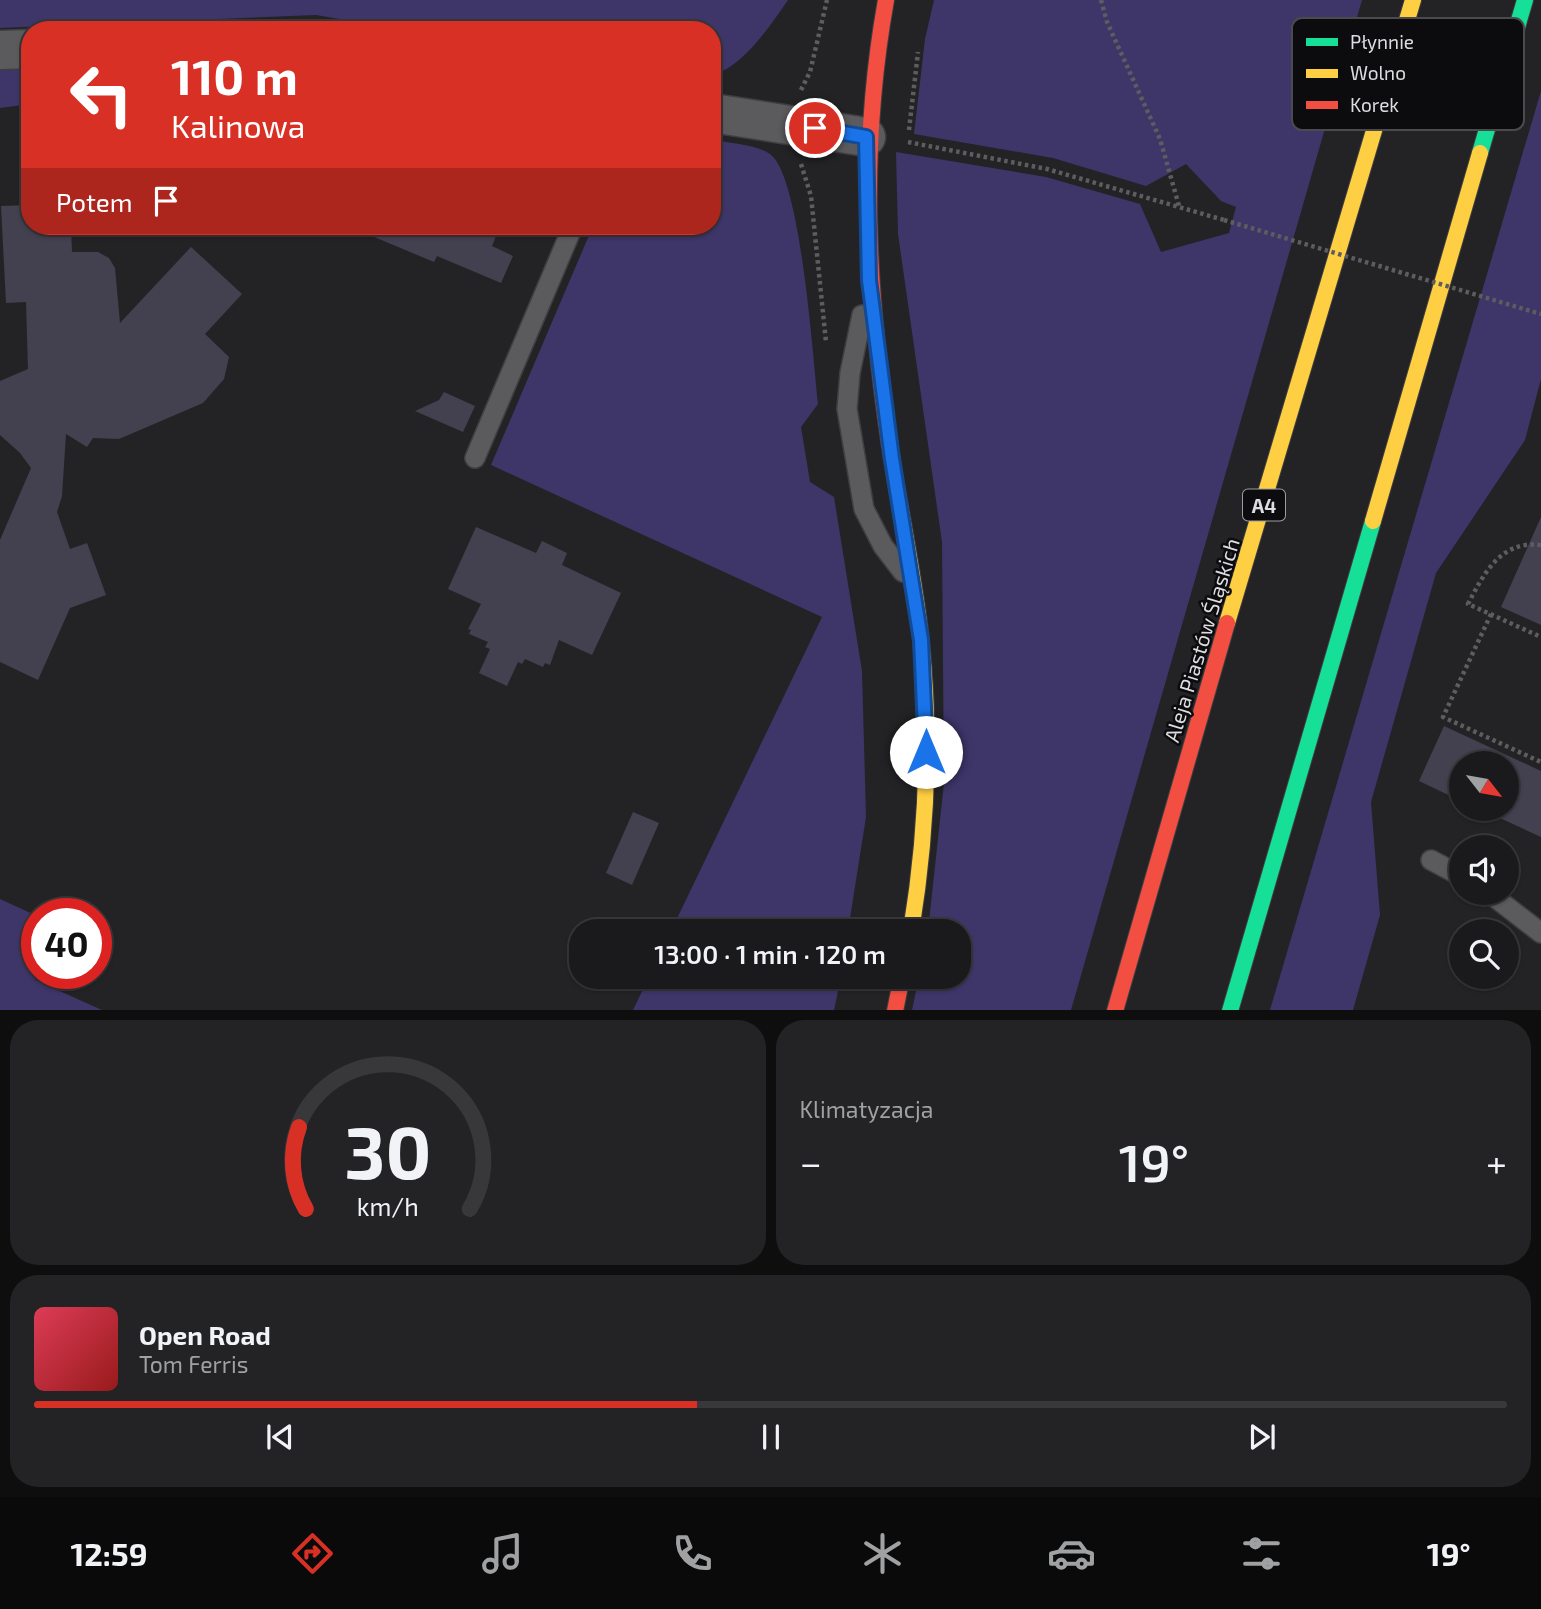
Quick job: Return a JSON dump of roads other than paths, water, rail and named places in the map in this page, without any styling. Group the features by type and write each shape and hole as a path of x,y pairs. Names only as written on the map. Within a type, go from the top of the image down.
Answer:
{"main road":[{"path":"886,0 866,137 869,280 883,392 921,640 926,730 922,832 912,919"},
{"name":"Aleja Piastów Śląskich","path":"1408,18 1413,0"},
{"path":"1520,18 1525,0"},
{"name":"Aleja Piastów Śląskich","path":"1115,1010 1375,130"},
{"path":"1230,1010 1487,130"},
{"path":"895,1010 899,989"}],"street":[{"path":"0,50 21,49"},
{"path":"721,114 866,137"}],"lane":[{"path":"475,458 569,235"},
{"path":"869,280 850,373 847,409 864,509 883,546 912,585"},
{"path":"1431,860 1449,870"},
{"path":"1505,905 1541,933"}]}
